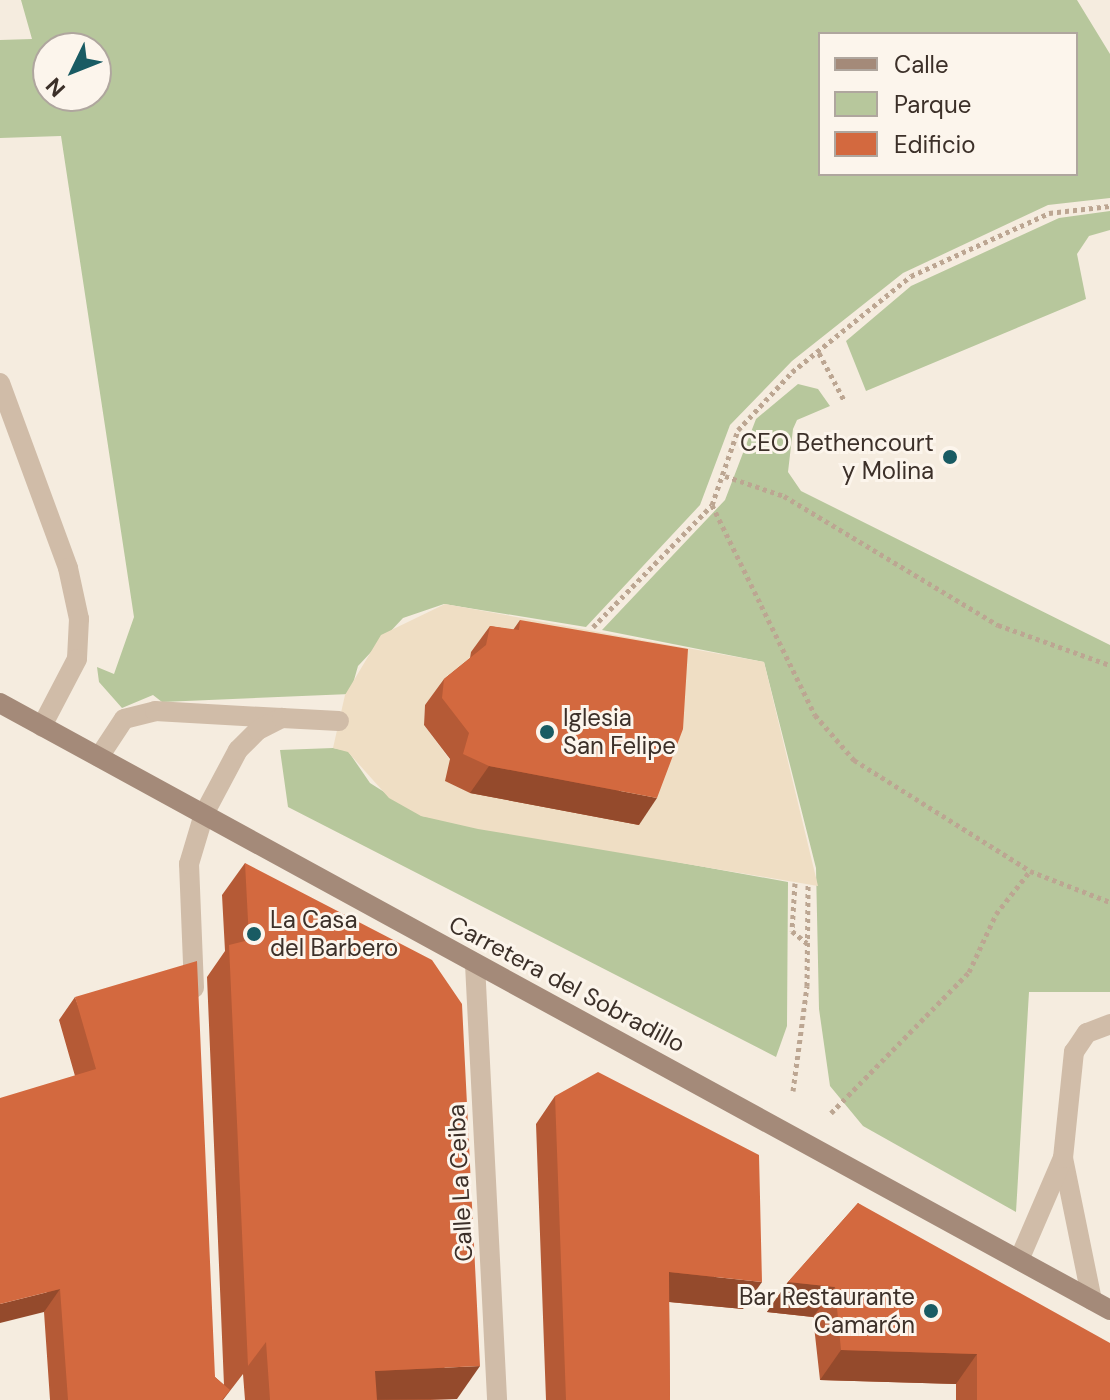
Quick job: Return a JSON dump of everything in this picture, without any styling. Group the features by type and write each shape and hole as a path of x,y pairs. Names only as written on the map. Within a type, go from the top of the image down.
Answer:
{"main road":[{"name":"Carretera del Sobradillo","path":"0,703 1101,1305"}],"street":[{"path":"0,383 68,568 79,619 77,659 42,726"},
{"path":"99,757 124,719 155,711 339,721"},
{"path":"195,1006 189,864 204,814 238,750 282,718"},
{"name":"Calle La Ceiba","path":"475,964 497,1400"},
{"path":"1019,1260 1063,1158 1074,1052 1087,1033 1110,1024"},
{"path":"1063,1158 1101,1305"}],"path":[{"path":"593,627 712,505 725,476 738,430 819,353 911,276 1049,213 1110,206"},
{"path":"819,353 844,400"},
{"path":"725,476 784,496 998,625 1110,665"},
{"path":"712,505 815,715 854,760 903,797 1030,871 1110,902"},
{"path":"794,1137 950,994 1030,871"},
{"path":"795,883 792,931 808,943"},
{"path":"794,1137 808,943 808,885"}],"green space":[{"path":"21,0 1077,0 1110,54 1110,198 1048,205 903,273 792,361 730,425 700,505 586,627 444,604 403,618 358,666 350,694 162,702 153,695 122,708 99,682 97,667 114,674 134,617 61,136 0,138 0,40 32,39"},
{"path":"1110,211 1110,230 1089,236 1077,254 1086,299 866,391 846,341 911,286 1059,218"},
{"path":"798,384 818,389 830,406 797,420 793,429 788,472 801,491 1110,645 1110,992 1029,992 1016,1212 863,1126 830,1086 819,1009 816,868 764,662 602,630 725,500 756,419"},
{"path":"333,748 348,751 370,783 422,816 788,882 787,1026 776,1057 288,807 280,750"}],"shaded area":[{"path":"445,604 764,662 818,886 478,829 421,816 389,798 348,752 333,748 345,695 381,635","holes":["466,682 470,787 424,725 425,705 438,689"]}],"building":[{"name":"Iglesia San Felipe","path":"520,620 688,649 683,729 657,798 489,766 463,754 469,733 442,698 444,679 486,645 490,626 519,630"},
{"path":"245,863 432,960 462,1004 480,1366 375,1371 377,1400 270,1400 266,1342 248,1366 229,945 249,940"},
{"path":"197,961 215,1377 230,1390 222,1400 68,1400 60,1289 0,1304 0,1098 96,1069 75,997"},
{"path":"598,1072 759,1155 762,1282 669,1272 670,1400 566,1400 555,1096"},
{"path":"858,1203 1110,1343 1110,1400 977,1400 977,1354 841,1350 835,1287 788,1282"}],"place":[{"name":"CEO Bethencourt y Molina","path":"950,457"},
{"name":"Iglesia San Felipe","path":"547,732"},
{"name":"La Casa del Barbero","path":"254,934"},
{"name":"Bar Restaurante Camarón","path":"931,1311"}]}
